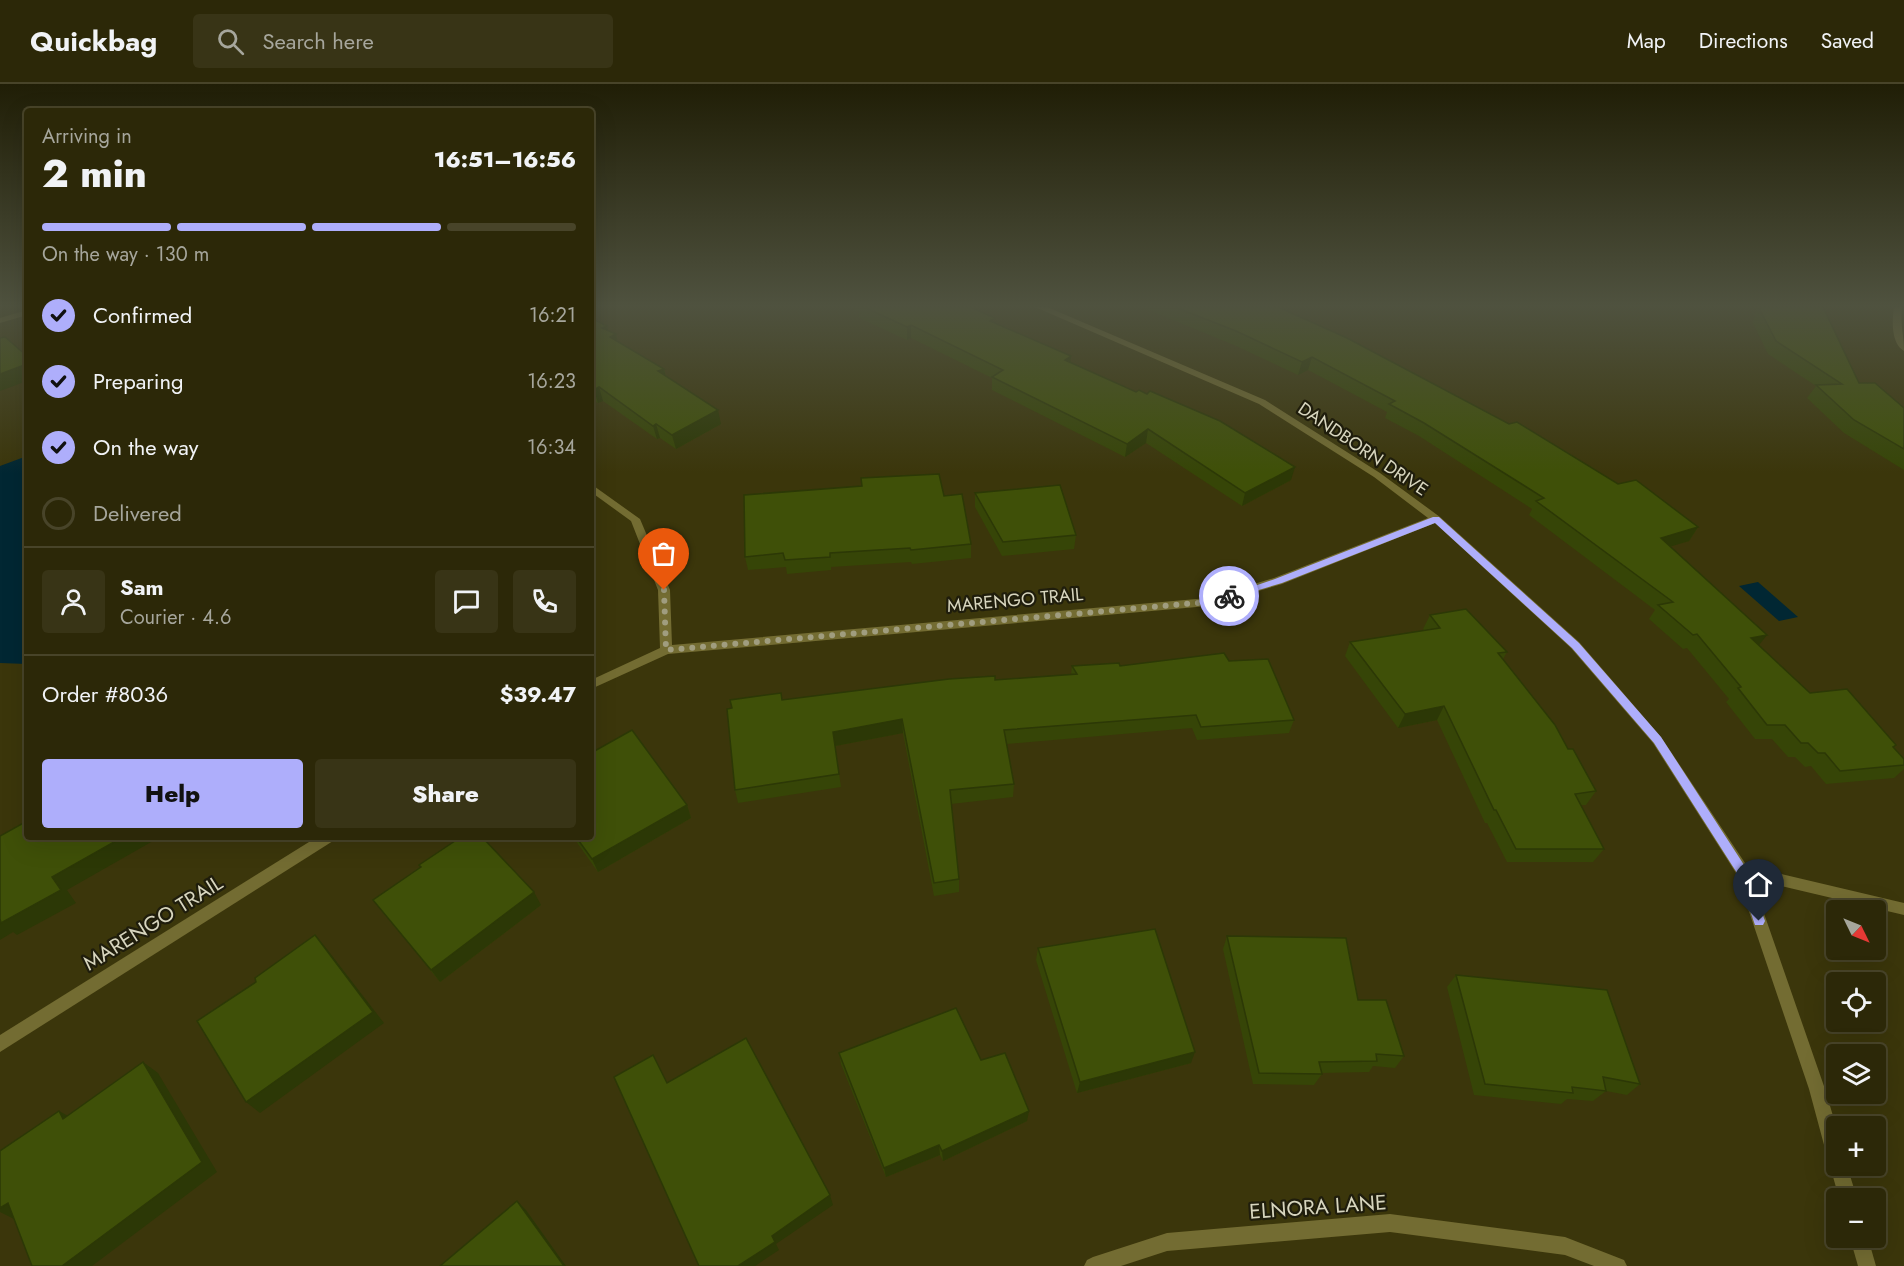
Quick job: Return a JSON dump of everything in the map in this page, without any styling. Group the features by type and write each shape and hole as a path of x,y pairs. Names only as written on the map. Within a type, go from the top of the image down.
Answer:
{"street":[{"name":"DANDBORN DRIVE","path":"1168,362 1262,402 1377,474 1436,519 1575,645 1657,740 1742,871 1826,1121"},
{"path":"594,489 635,519 664,590 666,650"},
{"name":"MARENGO TRAIL","path":"594,684 666,650 1208,602 1278,581 1436,519"},
{"name":"MARENGO TRAIL","path":"0,1044 323,840"},
{"path":"1742,871 1904,909"},
{"name":"ELNORA LANE","path":"1093,1266 1167,1242 1390,1223 1565,1246 1618,1266"},
{"path":"1862,1248 1867,1266"}],"water":[{"path":"24,457 24,664 0,663 0,466"},
{"path":"1758,582 1798,617 1779,621 1739,586"}],"building":[{"path":"0,362 24,362 24,365 0,374"},
{"path":"594,362 652,362 664,369 658,371 718,410 672,435 656,424 653,426 599,387 594,390"},
{"path":"987,362 1070,362 1136,392 1139,390 1147,394 1150,391 1220,421 1295,467 1245,493 1148,429 1127,444 992,377 1003,370"},
{"path":"1322,362 1393,362 1509,424 1517,422 1618,484 1636,480 1698,527 1661,538 1767,635 1751,638 1810,693 1847,689 1896,745 1893,747 1904,759 1904,765 1840,771 1825,753 1818,753 1808,743 1801,743 1785,725 1767,725 1738,688 1741,687 1697,634 1693,635 1658,605 1673,602 1536,501 1544,498 1424,423 1389,404 1395,401"},
{"path":"1808,362 1849,362 1859,383 1875,383 1904,408 1904,449 1854,420 1816,385 1842,384"},
{"path":"939,474 944,496 962,494 971,544 911,550 910,548 830,553 830,557 785,560 783,553 745,557 744,495 862,486 861,478"},
{"path":"1060,485 1076,535 1003,542 975,493"},
{"path":"1466,609 1507,652 1498,653 1555,725 1568,749 1573,749 1596,791 1575,794 1604,849 1516,849 1494,810 1444,706 1405,714 1350,642 1440,628 1430,615"},
{"path":"1224,653 1229,661 1268,659 1294,720 1201,727 1196,715 1004,730 1014,784 950,790 959,879 934,883 902,719 833,732 839,774 735,790 727,709 732,708 730,700 781,693 782,700 949,679 995,676 995,680 1077,674 1072,666 1119,663 1120,666"},
{"path":"632,730 687,805 592,859 578,840 594,840 594,751"},
{"path":"24,823 24,840 118,840 52,877 61,890 1,923 0,836"},
{"path":"456,840 485,840 534,892 431,970 373,900 421,867 419,865"},
{"path":"1155,929 1195,1052 1080,1082 1038,948"},
{"path":"315,935 373,1012 246,1102 197,1021 256,982 255,978"},
{"path":"1227,936 1346,938 1358,1000 1386,1000 1404,1056 1376,1054 1377,1061 1319,1062 1322,1074 1259,1073"},
{"path":"1456,975 1607,990 1640,1084 1603,1077 1606,1091 1572,1087 1573,1093 1485,1084"},
{"path":"956,1008 981,1060 1005,1053 1029,1111 942,1151 939,1145 884,1168 839,1053"},
{"path":"746,1038 830,1195 772,1236 775,1242 738,1266 699,1266 614,1077 653,1055 667,1083"},
{"path":"143,1062 202,1162 62,1266 32,1266 8,1203 0,1208 0,1151 59,1111 63,1119"},
{"path":"517,1201 564,1266 440,1266"}],"way so far":[{"path":"664,590 666,650 1208,602 1229,596"}],"route":[{"path":"1229,596 1278,581 1436,519 1575,645 1657,740 1742,871 1759,921"}]}
